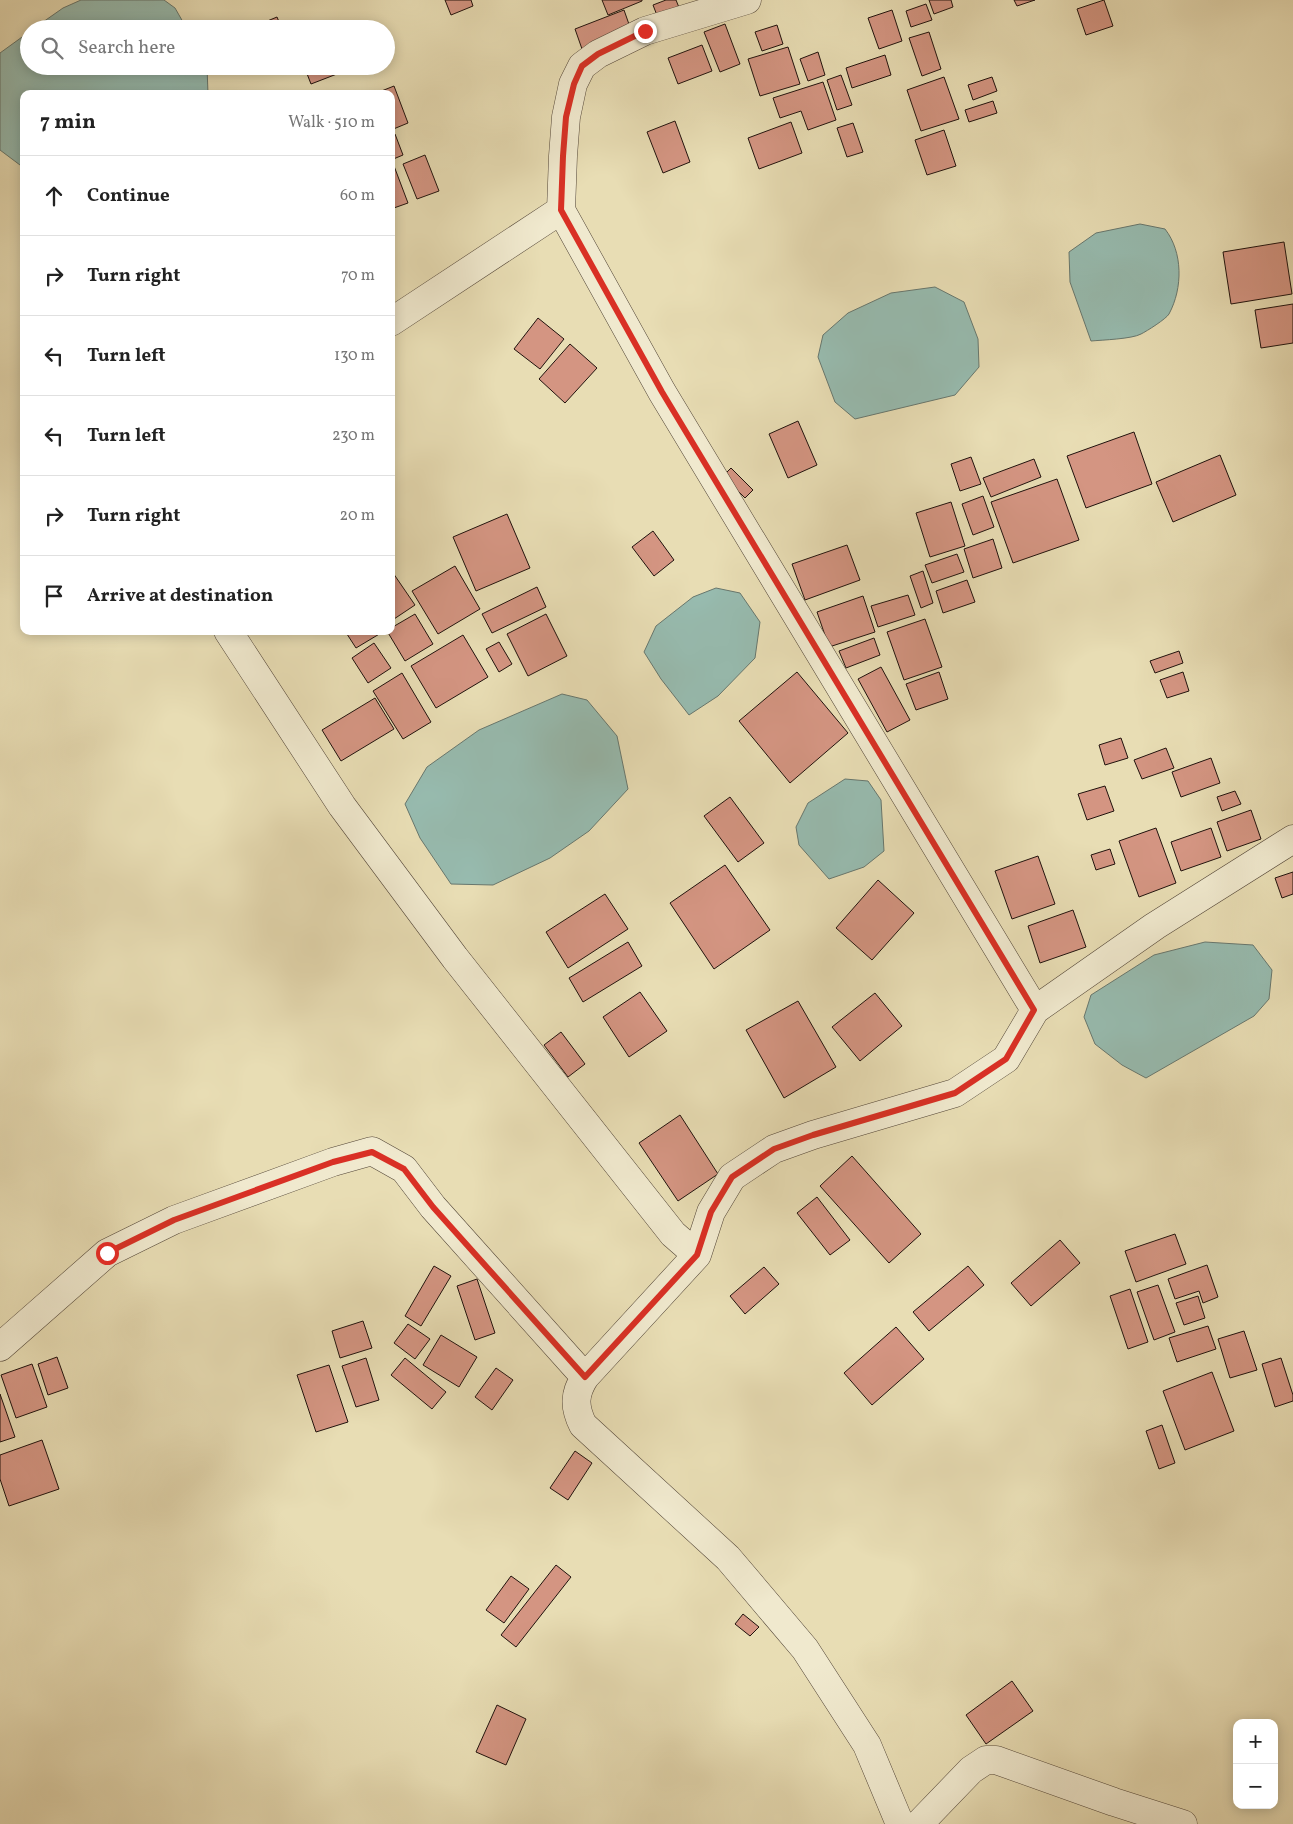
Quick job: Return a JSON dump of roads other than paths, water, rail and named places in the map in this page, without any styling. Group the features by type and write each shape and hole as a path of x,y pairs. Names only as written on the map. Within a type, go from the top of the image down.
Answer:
{"street":[{"path":"746,0 645,31 598,54 582,66 574,84 566,117 561,210 662,392 1034,1010"},
{"path":"395,319 561,210"},
{"path":"231,635 342,806 455,958 673,1234 697,1255"},
{"path":"900,1824 867,1745 805,1649 728,1558 583,1425 577,1414 577,1390 585,1377 697,1255 711,1212 732,1177 774,1149 813,1135 955,1093 1006,1059 1034,1010 1155,926 1293,839"},
{"path":"0,1347 107,1253 174,1220 333,1162 372,1152 404,1169 433,1207 585,1377"},
{"path":"919,1824 971,1770 986,1760 996,1760 1114,1802 1183,1824"}],"water":[{"path":"81,0 164,0 175,8 182,20 46,20 63,8"},
{"path":"20,39 20,75 207,75 208,90 20,90 20,165 0,150 0,53"},
{"path":"1140,224 1165,229 1171,238 1178,259 1179,270 1179,282 1174,304 1167,316 1137,336 1091,341 1070,282 1069,252 1096,233"},
{"path":"935,287 964,302 978,339 979,367 955,395 855,419 835,402 818,357 823,335 848,313 891,293"},
{"path":"716,588 740,593 760,622 755,658 718,696 689,715 661,679 644,652 656,626 693,597"},
{"path":"562,694 587,700 617,736 628,789 589,831 550,858 493,885 451,884 420,838 405,804 427,767 479,730"},
{"path":"845,779 868,781 881,800 884,851 864,867 829,879 799,845 796,827 808,803"},
{"path":"1205,942 1253,945 1272,970 1269,999 1254,1016 1146,1078 1122,1065 1095,1044 1084,1017 1091,995 1154,955"}]}
